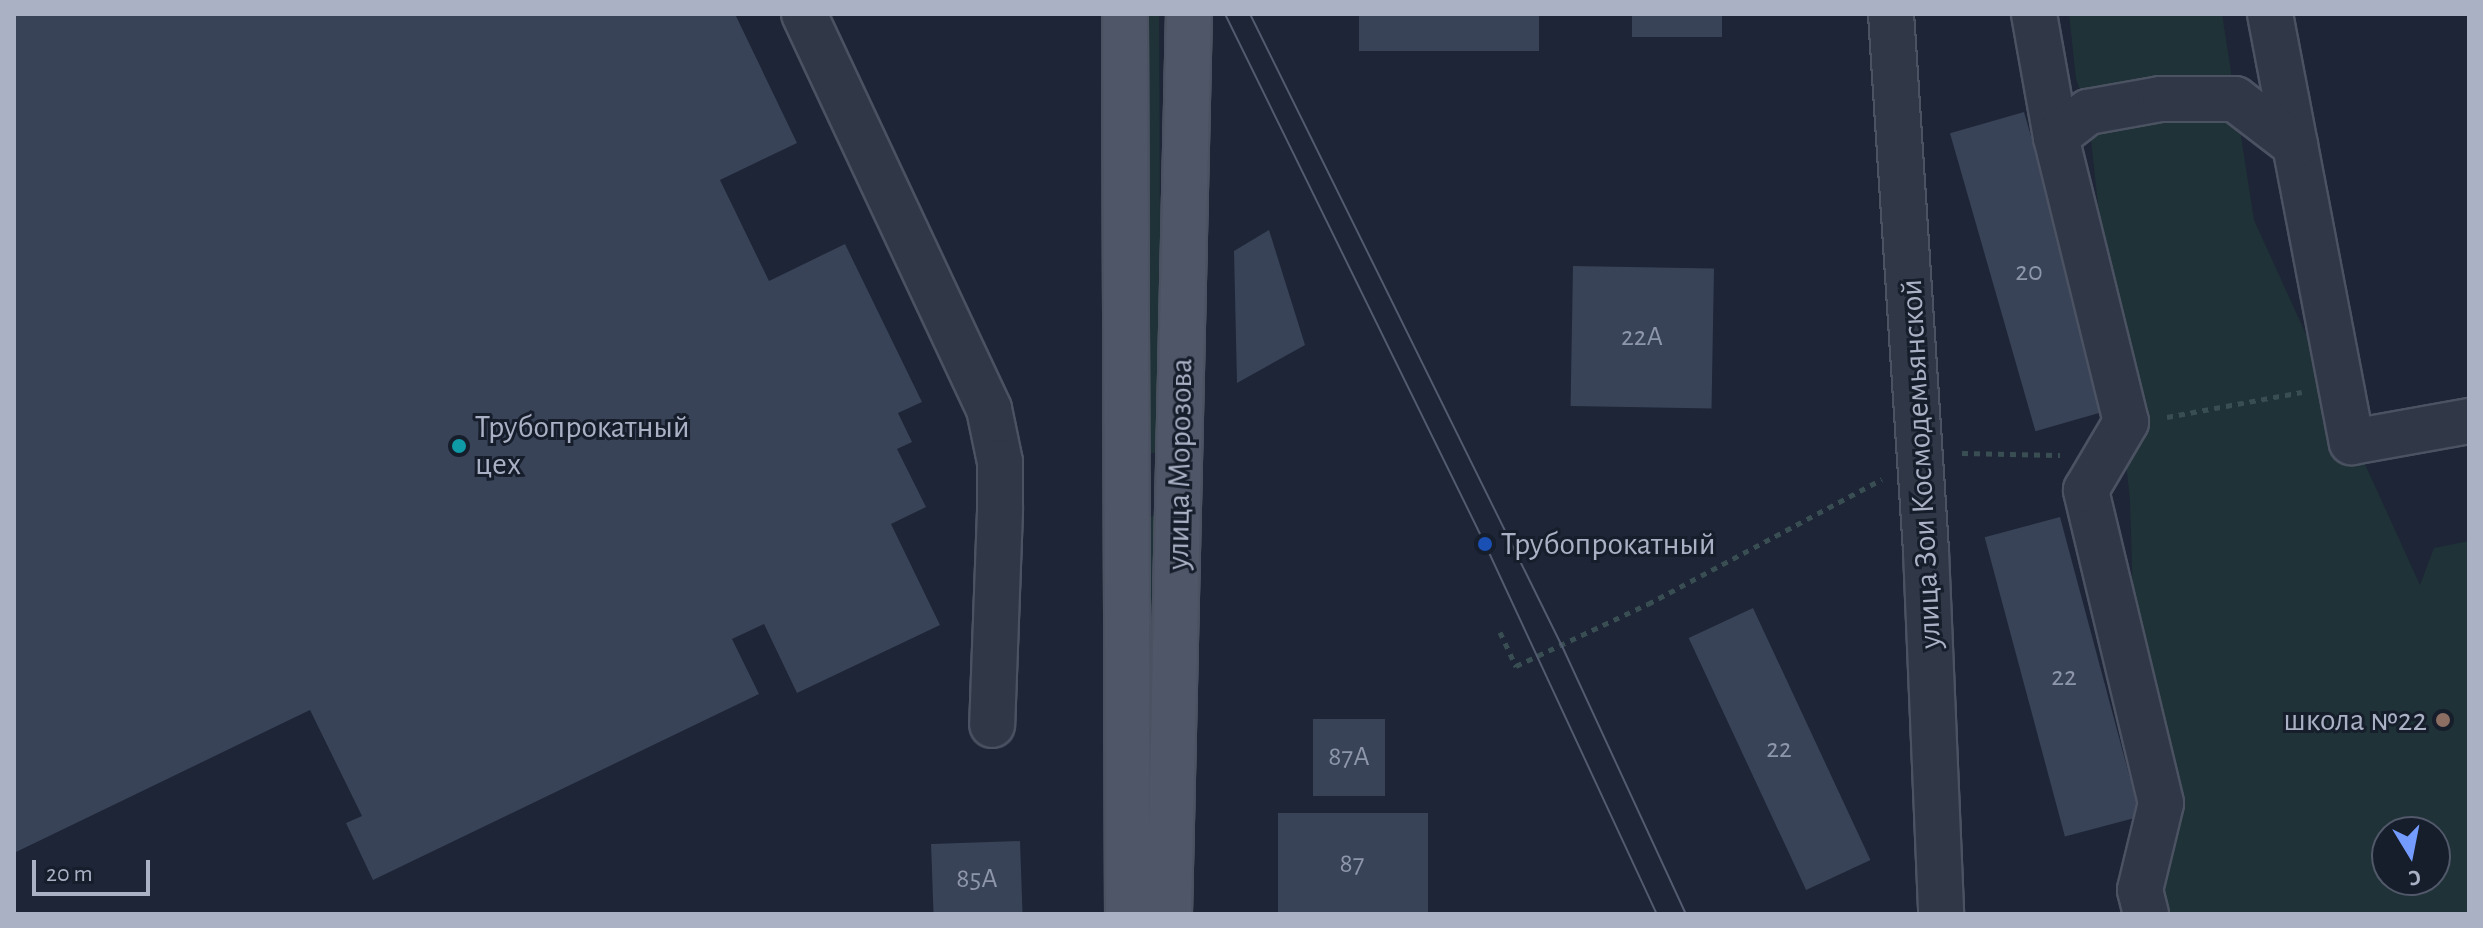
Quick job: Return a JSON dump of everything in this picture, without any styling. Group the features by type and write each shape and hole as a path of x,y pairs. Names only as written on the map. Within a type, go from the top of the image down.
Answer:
{"main road":[{"name":"улица Морозова","path":"1125,14 1128,914"},
{"name":"улица Морозова","path":"1169,914 1189,14"}],"street":[{"path":"804,14 989,409 1000,486 992,725"},
{"name":"улица Зои Космодемьянской","path":"1891,14 1926,535 1941,914"},
{"path":"2034,14 2056,137 2126,422 2086,490 2161,803 2140,890 2146,914"},
{"path":"2270,14 2352,442 2469,421"},
{"path":"2056,137 2088,112 2160,99 2235,99 2295,145"}],"green space":[{"path":"1143,14 1159,14 1161,453 1139,453"},
{"path":"2069,14 2222,14 2254,220 2420,585 2434,548 2469,541 2469,914 2142,914 2130,500 2088,112 2076,79"},
{"path":"1154,516 1159,790 1146,802 1136,518"}],"building":[{"name":"Трубопрокатный цех","path":"14,14 735,14 797,143 720,180 769,281 845,244 922,402 898,413 912,442 897,449 926,507 891,524 940,625 797,693 764,624 732,639 759,694 373,880 346,823 362,816 310,710 14,853"},
{"path":"1359,14 1539,14 1539,51 1359,51"},
{"path":"1632,14 1722,14 1722,37 1632,37"},
{"path":"2024,112 2109,410 2035,431 1950,133"},
{"path":"1269,230 1305,345 1237,383 1234,251"},
{"path":"1573,266 1714,268 1712,408 1571,406"},
{"path":"2060,517 2140,816 2065,837 1985,537"},
{"path":"1753,608 1870,860 1806,890 1689,638"},
{"path":"1313,719 1385,719 1385,796 1313,796"},
{"path":"1278,813 1428,813 1428,914 1278,914"},
{"path":"1020,841 1023,914 933,914 931,844"}],"tram line":[{"path":"1225,14 1485,544 1657,914"},
{"path":"1250,14 1562,646 1686,914"}],"place":[{"name":"Трубопрокатный цех","path":"459,446"},
{"name":"Трубопрокатный","path":"1485,544"},
{"name":"школа №22","path":"2443,720"}]}
